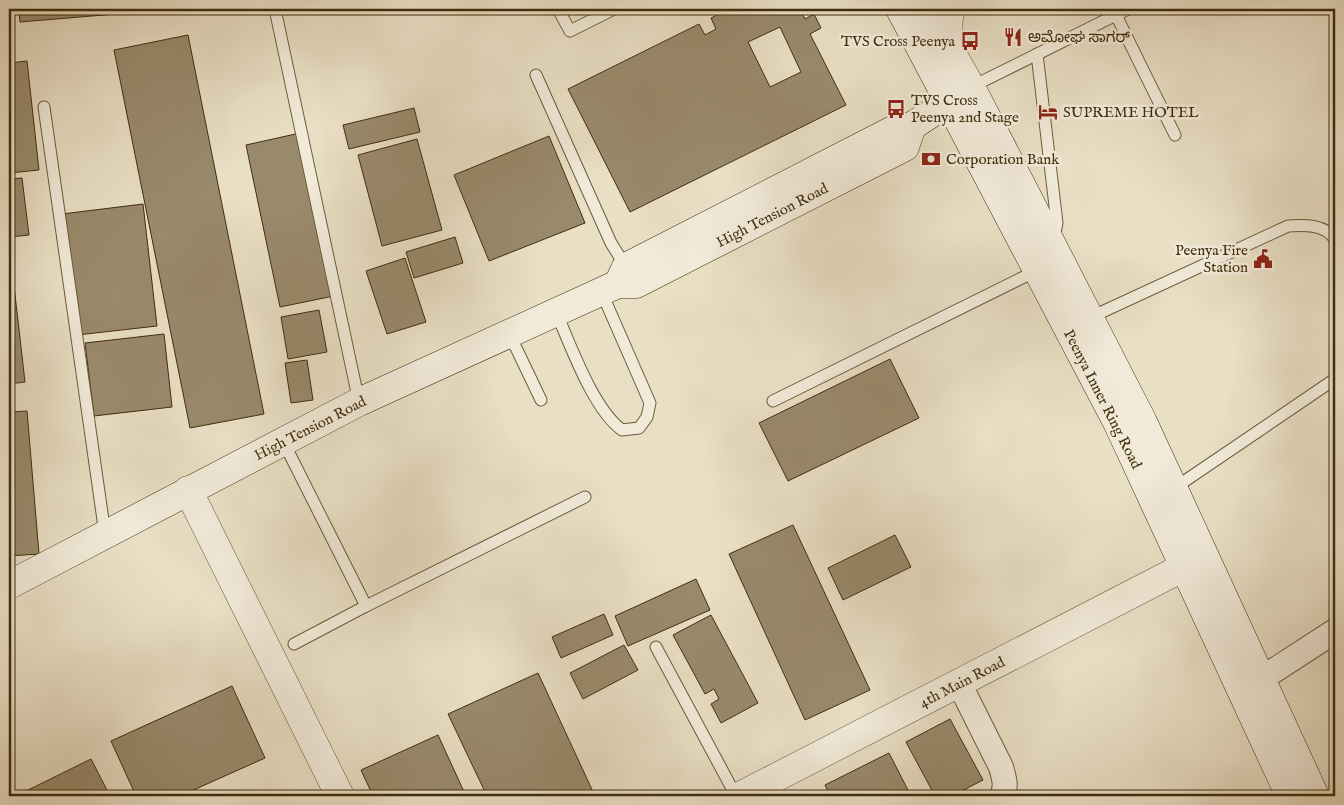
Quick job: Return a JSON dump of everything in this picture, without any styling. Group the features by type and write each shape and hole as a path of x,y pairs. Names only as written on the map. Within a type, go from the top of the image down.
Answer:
{"main road":[{"path":"936,51 950,9"},
{"name":"Peenya Inner Ring Road","path":"915,13 936,51 949,104 1118,424 1290,796"},
{"name":"Peenya Inner Ring Road","path":"936,51 971,87 1143,422 1315,796"},
{"name":"High Tension Road","path":"9,585 359,402 556,312 615,281 636,284 905,147 912,126 949,104 971,87"},
{"path":"188,490 340,796"},
{"name":"4th Main Road","path":"738,796 1184,567"}],"street":[{"path":"1261,679 1335,631"},
{"path":"959,683 1001,768 1004,780 1002,796"}],"lane":[{"path":"275,9 359,402"},
{"path":"558,9 570,32 614,9"},
{"path":"971,87 1128,9"},
{"path":"1116,15 1175,135"},
{"path":"1038,54 1057,223 1055,233 1048,236"},
{"path":"536,75 612,243 615,281 650,403 647,417 639,428 622,430 610,421 596,398 556,312"},
{"path":"44,107 105,534"},
{"path":"1090,318 1288,226 1311,225 1331,234 1335,240"},
{"path":"773,401 1038,270"},
{"path":"509,333 541,400"},
{"path":"1173,488 1335,378"},
{"path":"284,441 366,606"},
{"path":"294,644 585,497"},
{"path":"656,647 738,796"}],"building":[{"path":"19,9 140,9 140,12 20,22"},
{"path":"729,9 800,9 805,19 814,14 821,28 810,34 846,105 630,212 568,89 699,24 705,35 716,29 711,18","holes":["780,27 801,72 770,87 748,42"]},
{"path":"188,35 264,414 190,428 114,50"},
{"path":"27,61 39,170 9,173 9,63"},
{"path":"414,108 420,132 349,149 343,125"},
{"path":"300,133 334,296 280,307 246,145"},
{"path":"549,136 585,223 489,261 454,175"},
{"path":"417,139 442,230 382,246 358,155"},
{"path":"22,178 29,235 9,237 9,179"},
{"path":"143,204 157,326 77,335 62,214"},
{"path":"455,237 463,263 414,278 406,252"},
{"path":"9,242 25,382 9,384"},
{"path":"405,258 426,322 387,334 366,271"},
{"path":"319,310 327,352 288,359 281,317"},
{"path":"164,334 172,407 94,416 85,343"},
{"path":"890,359 919,418 788,481 759,423"},
{"path":"307,360 313,400 291,403 285,363"},
{"path":"27,411 39,554 9,556 9,412"},
{"path":"793,525 870,690 805,720 729,554"},
{"path":"895,535 911,567 843,600 828,568"},
{"path":"696,579 710,610 628,646 615,616"},
{"path":"604,614 613,635 561,658 552,637"},
{"path":"711,615 758,703 721,723 711,704 719,699 714,689 705,694 673,635"},
{"path":"624,645 638,670 583,699 570,673"},
{"path":"538,673 595,796 487,796 448,714"},
{"path":"232,686 265,758 180,796 136,796 111,741"},
{"path":"950,719 983,780 952,796 935,796 906,742"},
{"path":"438,735 466,796 373,796 361,770"},
{"path":"889,753 911,796 830,796 825,785"},
{"path":"91,759 110,796 16,796"}],"place":[{"name":"ಅಮೋಘ ಸಾಗರ್","path":"1013,37"},
{"name":"TVS Cross Peenya","path":"970,41"},
{"name":"TVS Cross Peenya 2nd Stage","path":"896,109"},
{"name":"SUPREME HOTEL","path":"1048,112"},
{"name":"Corporation Bank","path":"931,159"},
{"name":"Peenya Fire Station","path":"1263,259"}]}
